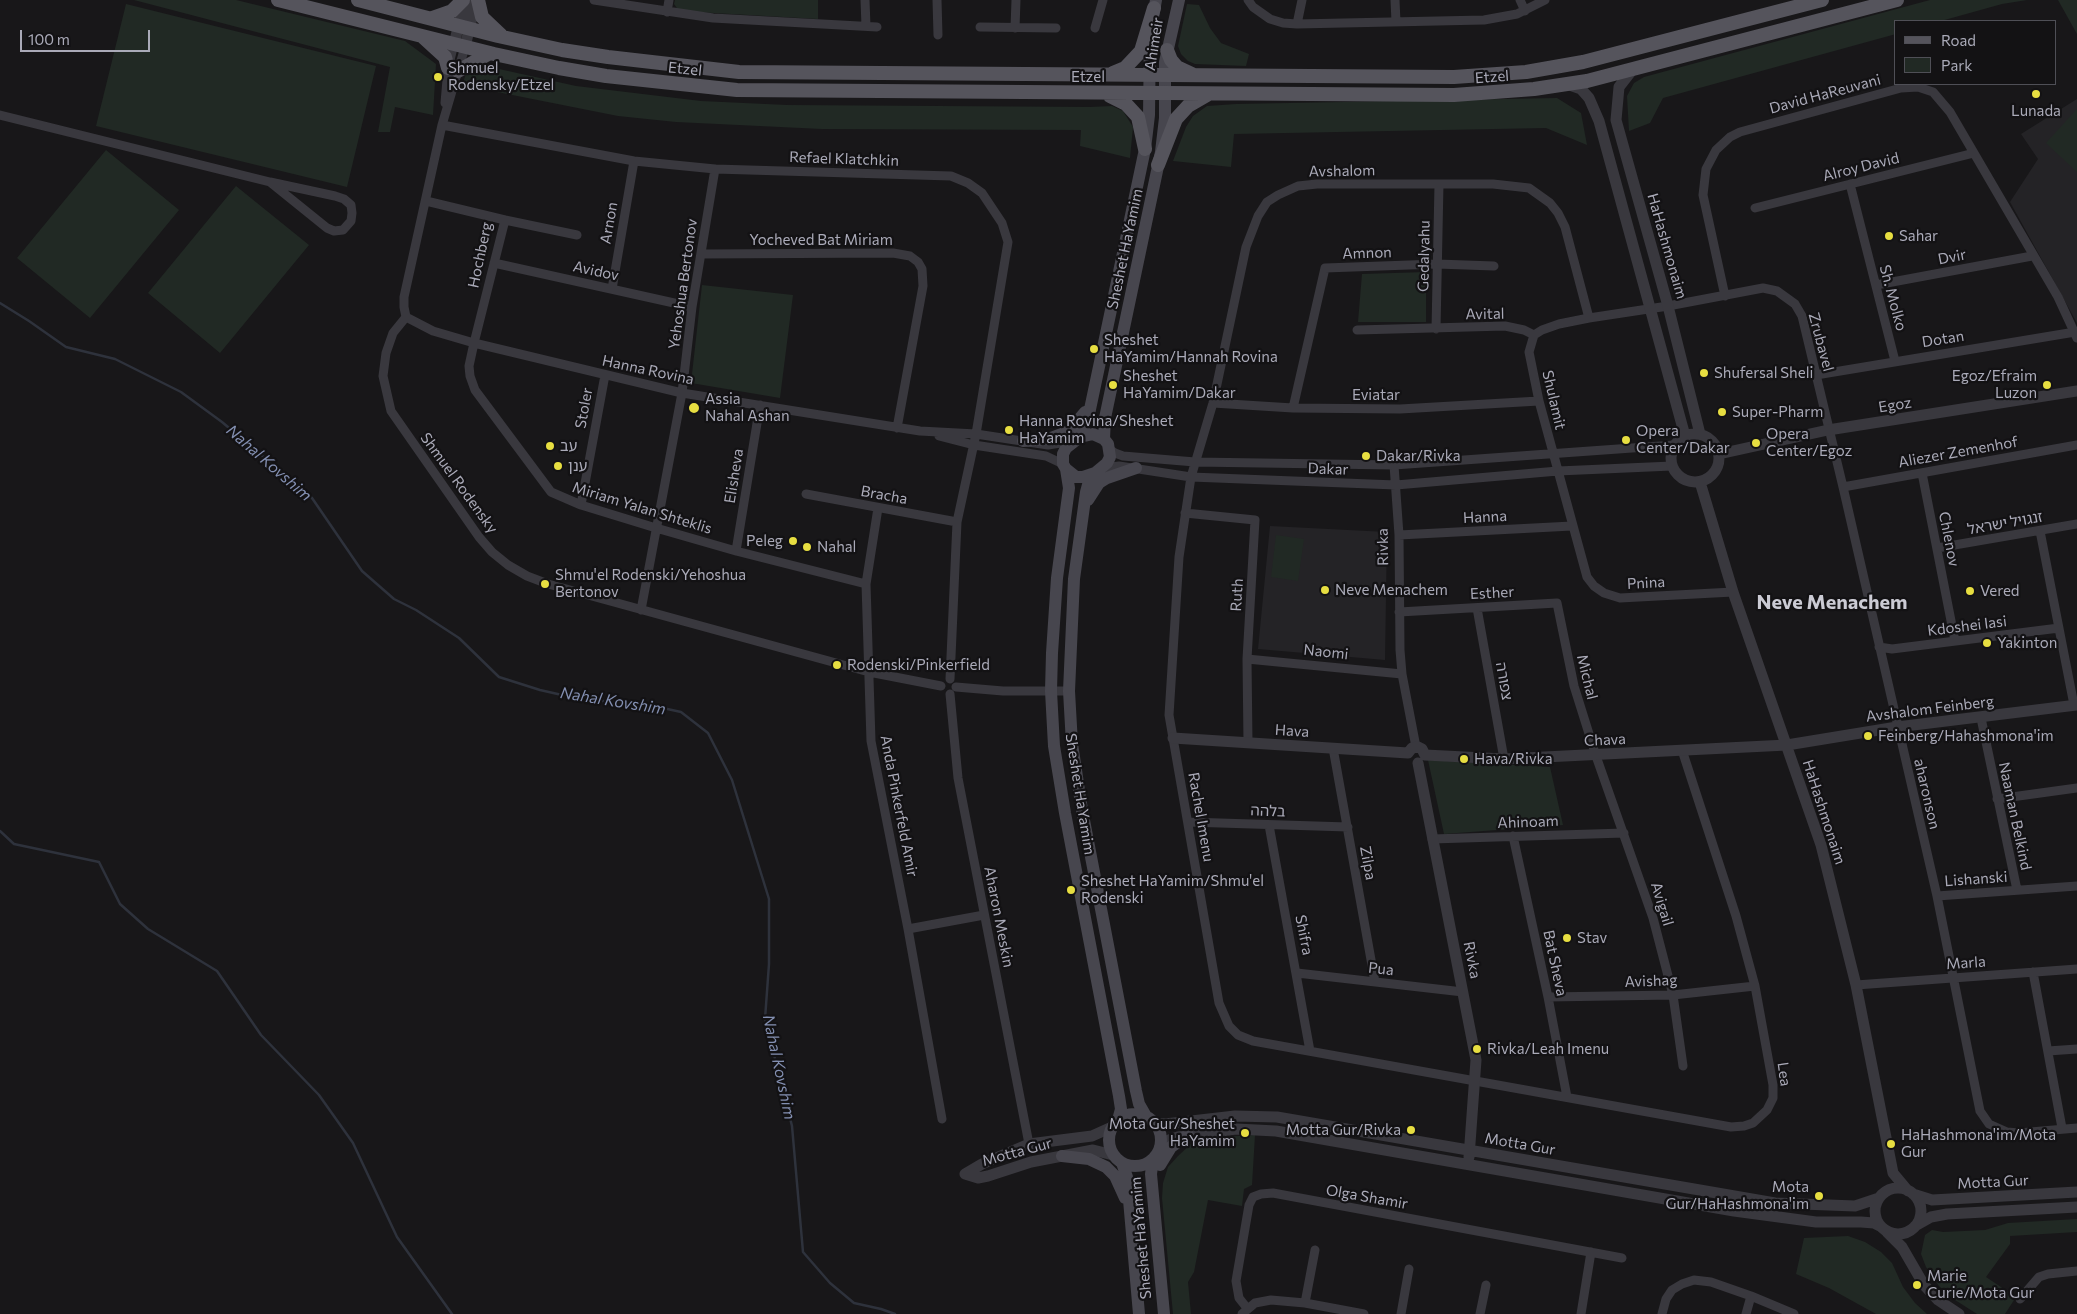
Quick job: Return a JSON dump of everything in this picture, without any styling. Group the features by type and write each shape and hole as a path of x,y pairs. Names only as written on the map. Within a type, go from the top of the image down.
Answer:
{"main road":[{"name":"Etzel","path":"278,0 490,53 606,76 737,90 1454,95 1534,90 1567,84 1633,69 1897,0"},
{"name":"Etzel","path":"358,0 504,38 608,58 738,72 1454,76 1531,71 1583,62 1822,0"},
{"path":"431,18 452,11 464,0"},
{"path":"477,0 482,17 504,38"},
{"name":"Ahimeir","path":"1165,94 1164,75 1167,50 1179,0"},
{"path":"1110,75 1125,68 1141,51 1155,4"},
{"name":"Ahimeir","path":"1150,94 1150,34 1155,4"},
{"path":"419,34 445,58 453,69 490,53"},
{"path":"1167,50 1170,60 1177,67 1186,73 1200,75"},
{"path":"1100,93 1118,99 1134,111 1141,127 1145,149"},
{"name":"Sheshet HaYamim","path":"1077,439 1089,414 1094,391 1145,149 1150,94"},
{"name":"Sheshet HaYamim","path":"1107,444 1106,418 1158,165 1164,132 1165,94"},
{"path":"1158,165 1176,119 1188,106 1208,94"},
{"path":"1023,441 1048,438 1069,431 1086,411 1094,391"},
{"path":"1093,434 1107,444 1110,457 1099,471 1083,477 1076,476 1065,466 1064,454 1066,448 1077,439 1093,434"},
{"name":"Sheshet HaYamim","path":"1065,466 1069,488 1057,578 1052,691 1057,765 1119,1096 1121,1109 1115,1124"},
{"path":"1084,506 1099,483 1119,473 1136,468"},
{"name":"Sheshet HaYamim","path":"1099,471 1089,480 1074,579 1069,691 1072,744 1082,810 1136,1091 1139,1104 1151,1120"},
{"path":"1132,1114 1151,1120 1161,1139 1160,1148 1153,1159 1138,1166 1118,1159 1109,1141 1115,1124 1132,1114"},
{"path":"1152,1186 1156,1173 1166,1154 1177,1142 1188,1135"},
{"path":"1062,1156 1089,1158 1106,1167 1115,1176 1130,1208"},
{"name":"Sheshet HaYamim","path":"1118,1159 1127,1177 1139,1314"},
{"name":"Sheshet HaYamim","path":"1153,1159 1152,1186 1164,1314"}],"street":[{"path":"406,317 404,297 453,69 464,27 464,0"},
{"path":"464,27 477,0"},
{"path":"594,0 667,12 749,21 877,27"},
{"path":"667,12 669,0"},
{"path":"865,0 866,26"},
{"path":"937,0 938,35"},
{"path":"1015,28 1016,0"},
{"path":"1096,28 1103,0"},
{"path":"1248,0 1253,7 1270,19 1283,23 1297,24 1484,20 1504,18 1525,11 1545,0"},
{"path":"1297,24 1302,0"},
{"path":"1395,0 1396,22"},
{"path":"1520,0 1525,11"},
{"path":"980,27 1056,28"},
{"name":"HaHashmonaim","path":"1633,69 1619,86 1616,120 1668,306 1700,434"},
{"name":"HaHashmonaim","path":"1567,84 1581,89 1589,98 1599,121 1685,436"},
{"name":"David HaReuvani","path":"1725,296 1703,195 1706,169 1712,156 1721,144 1740,132 1901,88 1918,87 1933,92 1941,99 2032,256 2058,297 2076,335"},
{"path":"0,115 344,199 350,205 351,221 343,230 334,231 326,228 270,182"},
{"name":"Refael Klatchkin","path":"442,125 634,161 715,169 951,176 968,183 982,193 1002,223 1008,242 974,445"},
{"name":"Alroy David","path":"1755,208 1974,153"},
{"name":"Arnon","path":"612,289 634,161"},
{"name":"Yehoshua Bertonov","path":"641,610 682,393 692,307 715,169"},
{"name":"Avshalom","path":"1191,477 1213,403 1246,247 1258,216 1267,202 1298,186 1317,184 1439,184 1529,188 1550,203 1558,213 1565,228 1589,318"},
{"name":"Gedalyahu","path":"1436,329 1439,184"},
{"name":"Sh. Molko","path":"1850,184 1896,361"},
{"name":"Hochberg","path":"426,201 505,220 474,344"},
{"path":"505,220 577,235"},
{"name":"Yocheved Bat Miriam","path":"701,254 893,252 910,256 918,262 922,269 923,286 897,428"},
{"name":"Dvir","path":"1876,285 2032,256"},
{"name":"Avidov","path":"494,263 692,307"},
{"name":"Amnon","path":"1293,408 1325,268 1437,264 1494,266"},
{"name":"Zrubavel","path":"1668,306 1763,288 1777,291 1786,296 1795,304 1802,316 1828,430"},
{"path":"1534,335 1559,324 1668,306"},
{"name":"Hanna Rovina","path":"406,317 433,331 474,344 682,393 920,431 976,434 1048,445 1077,439"},
{"name":"Shmuel Rodensky","path":"406,317 393,333 386,353 383,376 391,411 479,538 492,552 508,564 527,576 548,584 869,672 941,686"},
{"name":"Avital","path":"1356,330 1505,326 1524,330 1534,335"},
{"name":"Shulamit","path":"1534,335 1530,352 1538,401 1558,471"},
{"name":"Dotan","path":"1816,375 1896,361 2076,335"},
{"name":"Miriam Yalan Shteklis","path":"474,344 469,366 475,390 547,488 562,498 736,551 866,584"},
{"name":"Stoler","path":"580,505 604,375"},
{"name":"Egoz","path":"1719,454 1828,430 2077,391"},
{"name":"Eviatar","path":"1213,403 1293,408 1400,409 1538,401"},
{"name":"Elisheva","path":"736,551 760,405"},
{"name":"aharonson","path":"1828,430 1843,487 1937,896 1975,1094 1980,1111 1989,1124 1998,1129 2019,1133 2062,1128"},
{"name":"Hanna Rovina","path":"920,431 974,445 1046,456 1065,466"},
{"path":"1700,434 1713,442 1719,454 1719,461 1711,477 1700,482 1686,481 1680,477 1672,466 1671,459 1674,445 1685,436 1700,434"},
{"name":"Dakar","path":"1107,444 1115,453 1123,456 1196,462 1394,465 1674,445"},
{"path":"950,679 957,522 974,445"},
{"name":"Aliezer Zemenhof","path":"1843,487 2077,445"},
{"name":"Rivka","path":"1394,465 1402,674 1412,750"},
{"name":"Dakar","path":"1099,471 1119,466 1191,477 1396,485 1558,471 1672,466"},
{"name":"Pnina","path":"1558,471 1587,577 1594,586 1604,593 1620,598 1733,592"},
{"name":"Chlenov","path":"1922,472 1955,641"},
{"name":"Rachel Imenu","path":"1191,477 1179,557 1169,715 1223,1017 1228,1026 1238,1035 1253,1041 1474,1081"},
{"name":"HaHashmonaim","path":"1700,482 1733,592 1821,845 1856,985 1890,1159 1896,1179 1910,1192"},
{"name":"Bracha","path":"806,494 957,522"},
{"name":"Anda Pinkerfeld Amir","path":"878,508 866,584 871,741 908,929 942,1119"},
{"name":"Ruth","path":"1185,513 1255,520 1247,659 1248,743"},
{"name":"זנגויל ישראל","path":"1937,548 2077,524"},
{"name":"Hanna","path":"1398,535 1572,526"},
{"path":"2040,531 2076,705"},
{"name":"Esther","path":"1399,612 1557,604"},
{"name":"Michal","path":"1557,604 1574,686 1596,756"},
{"name":"צפורה","path":"1476,608 1504,759"},
{"name":"Kdoshei Iasi","path":"1879,647 1892,649 2059,628"},
{"name":"Naomi","path":"1247,659 1402,674"},
{"path":"950,679 954,681 956,687 955,691 950,694 943,692 941,686 945,680 950,679"},
{"path":"956,687 1003,691 1069,691"},
{"name":"Aharon Meskin","path":"950,694 958,778 1029,1144"},
{"name":"Avshalom Feinberg","path":"1787,745 1897,727 2076,705"},
{"name":"Naaman Belkind","path":"1981,718 2016,890"},
{"name":"Hava","path":"1173,738 1333,748 1412,750"},
{"name":"Chava","path":"1422,759 1596,756 1787,745"},
{"name":"Zilpa","path":"1333,748 1375,982"},
{"path":"1412,750 1409,760 1422,759"},
{"name":"Lea","path":"1474,1081 1731,1127 1753,1123 1767,1110 1773,1098 1773,1085 1754,986 1736,916 1682,750"},
{"name":"Avigail","path":"1596,756 1653,918 1673,995 1683,1066"},
{"name":"Rivka","path":"1422,759 1432,839 1476,1060 1468,1164"},
{"path":"1997,799 2077,788"},
{"name":"בלהה","path":"1188,822 1348,827"},
{"name":"Shifra","path":"1269,825 1310,1051"},
{"name":"Ahinoam","path":"1432,839 1624,833"},
{"name":"Bat Sheva","path":"1513,836 1548,997 1567,1097"},
{"name":"Lishanski","path":"1937,896 2077,886"},
{"path":"908,929 984,915"},
{"name":"Marla","path":"1856,985 2077,968"},
{"path":"2033,972 2062,1128 2077,1128"},
{"name":"Pua","path":"1297,973 1463,992"},
{"name":"Avishag","path":"1548,997 1673,995 1754,986"},
{"path":"2048,1051 2077,1049"},
{"name":"Motta Gur","path":"1151,1120 1164,1124 1235,1116 1277,1117 1775,1203 1855,1206 1881,1196"},
{"name":"Motta Gur","path":"1115,1124 1092,1136 1029,1144 982,1164 965,1174 978,1178 1030,1162 1093,1150 1118,1159"},
{"name":"Motta Gur","path":"1160,1148 1166,1141 1178,1136 1236,1130 1276,1131 1774,1217 1835,1223 1874,1223 1883,1228"},
{"name":"HaHashmonaim","path":"1881,1196 1890,1179 1890,1159"},
{"path":"1908,1256 1906,1243 1919,1220 1921,1209 1919,1202 1910,1192 1897,1188 1881,1196 1875,1211 1883,1228 1894,1237 1908,1256 1924,1285 1938,1300 1959,1314"},
{"name":"Motta Gur","path":"1910,1192 1932,1200 2077,1192"},
{"name":"Olga Shamir","path":"1244,1311 1236,1281 1249,1205 1253,1197 1261,1194 1272,1193 1622,1258"},
{"name":"Motta Gur","path":"1914,1228 1931,1217 1946,1214 2077,1207"},
{"path":"1883,1228 1901,1234 1914,1228"},
{"path":"1306,1303 1315,1250"},
{"path":"1581,1314 1591,1252"},
{"path":"1402,1314 1409,1269"},
{"path":"2020,1299 2039,1277 2077,1271"},
{"path":"1662,1314 1666,1299 1672,1290 1694,1280 1711,1282 1794,1314"},
{"path":"1480,1314 1486,1285"},
{"path":"1746,1314 1751,1296"},
{"path":"1244,1311 1262,1300 1284,1300 1364,1314"}],"shaded area":[{"path":"2077,99 2077,323 2010,202 2038,159 2021,134"},
{"name":"Neve Menachem","path":"1270,526 1387,532 1385,660 1258,649"}],"green space":[{"path":"134,0 236,0 405,41 436,64 433,115 395,107 390,132 378,132 390,67"},
{"path":"675,0 818,0 818,19 679,11 674,4"},
{"path":"1930,0 2027,0 2002,4 1945,20 1894,20 1894,35 1663,98 1650,123 1629,131 1627,96 1634,83 1644,77"},
{"path":"2058,0 2077,0 2077,34"},
{"path":"126,4 376,66 347,187 96,126"},
{"path":"1187,4 1199,5 1210,28 1221,43 1249,54 1246,66 1195,64 1188,61 1181,54 1178,46"},
{"path":"490,67 576,86 701,101 787,105 1112,106 1123,111 1133,127 1130,158 1080,146 1081,130 822,129 676,122 618,116 462,85 466,74 476,69"},
{"path":"1557,98 1581,113 1587,145 1546,128 1234,134 1231,167 1173,161 1186,127 1193,116 1207,106"},
{"path":"2077,109 2077,172 2046,143"},
{"path":"106,150 179,210 90,318 17,258"},
{"path":"236,186 309,245 220,353 148,293"},
{"path":"1426,272 1426,322 1358,322 1362,274"},
{"path":"702,285 793,295 780,398 691,383"},
{"path":"1276,535 1304,539 1298,581 1271,577"},
{"path":"1428,760 1550,767 1563,825 1444,834"},
{"path":"1255,1135 1252,1185 1244,1189 1242,1206 1208,1200 1194,1272 1188,1282 1191,1314 1173,1314 1162,1198 1163,1183 1168,1167 1192,1143 1206,1138"},
{"path":"2077,1219 2077,1232 2010,1236 2010,1244 1986,1277 2016,1297 2005,1314 1977,1314 1952,1298 1939,1286 1926,1267 1921,1254 1925,1235 1932,1230 1943,1232 1985,1230 2008,1223"},
{"path":"1848,1236 1865,1242 1881,1252 1892,1263 1903,1287 1915,1303 1927,1314 1876,1314 1829,1288 1796,1274 1804,1238"}],"waterway":[{"name":"Nahal Kovshim","path":"0,303 66,347 115,359 181,392 222,422 312,498 362,571 394,599 416,610 459,638 499,677 540,690 584,700 640,703 681,712 708,733 732,780 769,899 769,964 765,1019 792,1126 803,1252 830,1283 854,1303 895,1314"},
{"path":"0,831 14,844 99,862 120,904 148,929 217,971 261,1035 319,1095 353,1143 397,1237 452,1314"}],"place":[{"name":"Shmuel Rodensky/Etzel","path":"438,77"},
{"name":"Lunada","path":"2036,94"},
{"name":"Sahar","path":"1889,236"},
{"name":"Sheshet HaYamim/Hannah Rovina","path":"1094,349"},
{"name":"Shufersal Sheli","path":"1704,373"},
{"name":"Sheshet HaYamim/Dakar","path":"1113,385"},
{"name":"Egoz/Efraim Luzon","path":"2047,385"},
{"name":"Assia Nahal Ashan","path":"694,408"},
{"name":"Super-Pharm","path":"1722,412"},
{"name":"Hanna Rovina/Sheshet HaYamim","path":"1009,430"},
{"name":"Opera Center/Dakar","path":"1626,440"},
{"name":"Opera Center/Egoz","path":"1756,443"},
{"name":"עב","path":"550,446"},
{"name":"Dakar/Rivka","path":"1366,456"},
{"name":"ענן","path":"558,466"},
{"name":"Peleg","path":"793,541"},
{"name":"Nahal","path":"807,547"},
{"name":"Shmu'el Rodenski/Yehoshua Bertonov","path":"545,584"},
{"name":"Neve Menachem","path":"1325,590"},
{"name":"Vered","path":"1970,591"},
{"name":"Yakinton","path":"1987,643"},
{"name":"Rodenski/Pinkerfield","path":"837,665"},
{"name":"Feinberg/Hahashmona'im","path":"1868,736"},
{"name":"Hava/Rivka","path":"1464,759"},
{"name":"Sheshet HaYamim/Shmu'el Rodenski","path":"1071,890"},
{"name":"Stav","path":"1567,938"},
{"name":"Rivka/Leah Imenu","path":"1477,1049"},
{"name":"Motta Gur/Rivka","path":"1411,1130"},
{"name":"Mota Gur/Sheshet HaYamim","path":"1245,1133"},
{"name":"HaHashmona'im/Mota Gur","path":"1891,1144"},
{"name":"Mota Gur/HaHashmona'im","path":"1819,1196"},
{"name":"Marie Curie/Mota Gur","path":"1917,1285"}],"district":[{"name":"Neve Menachem","path":"1832,602"}]}
